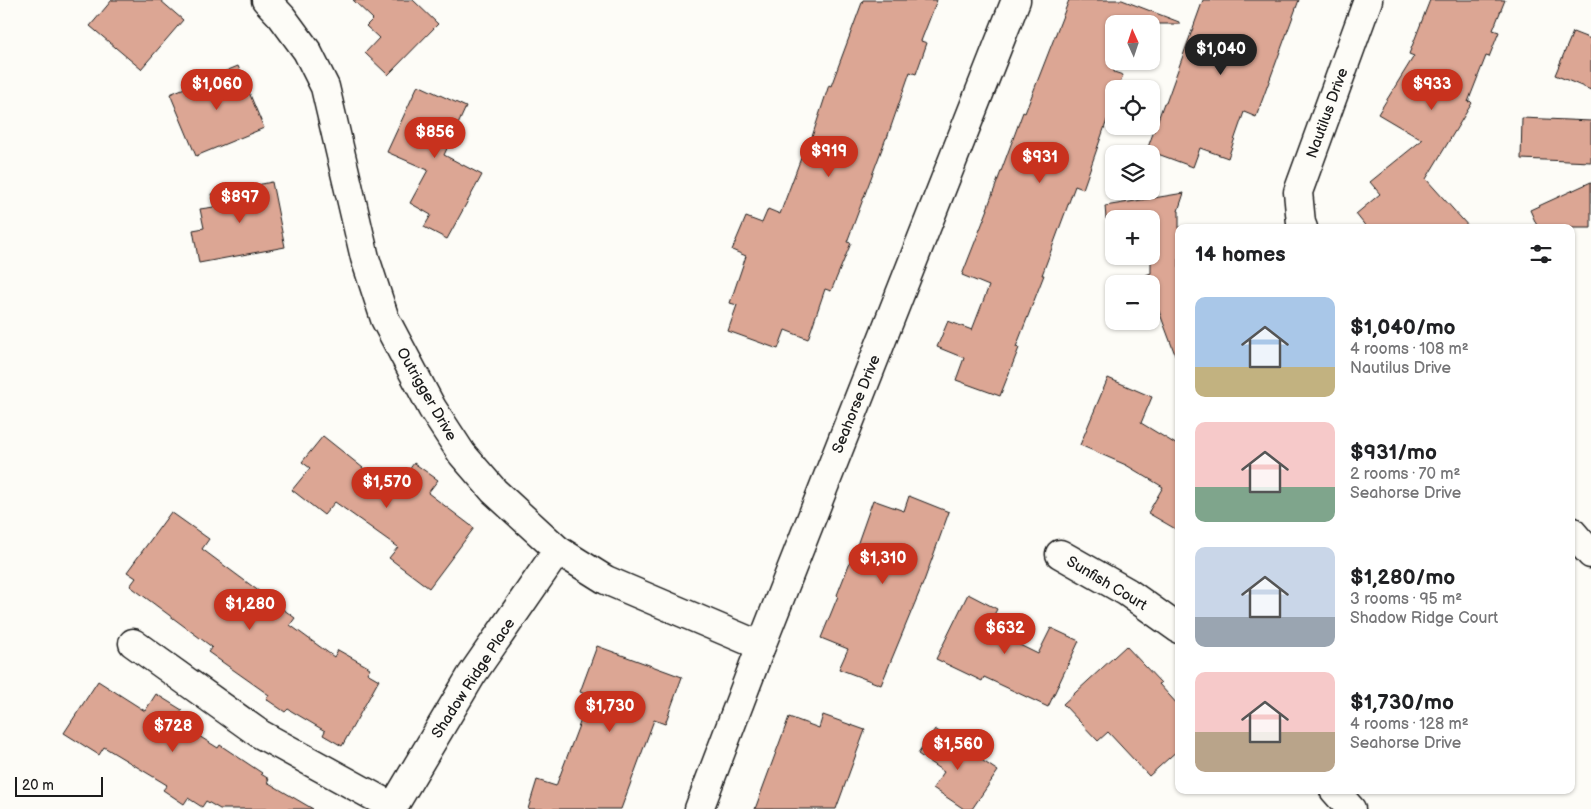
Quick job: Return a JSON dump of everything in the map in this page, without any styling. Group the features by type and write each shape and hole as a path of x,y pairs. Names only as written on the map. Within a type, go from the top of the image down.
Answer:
{"street":[{"name":"Outrigger Drive","path":"266,0 282,16 307,51 325,87 365,258 385,319 432,408 462,454 494,491 558,550 606,580 761,646"},
{"name":"Seahorse Drive","path":"699,809 761,646 1016,0"},
{"name":"Nautilus Drive","path":"1301,224 1298,192 1368,0"},
{"path":"1575,536 1591,554"},
{"name":"Shadow Ridge Place","path":"393,808 471,676 558,550"},
{"name":"Sunfish Court","path":"1060,554 1127,592 1175,626"},
{"path":"133,644 260,734 393,808"},
{"path":"1338,794 1351,809"}],"building":[{"path":"112,0 160,0 183,20 141,69 90,26"},
{"path":"353,0 413,0 438,24 388,75 365,53 379,38 366,26 373,19"},
{"path":"863,0 937,0 921,41 927,43 916,74 910,72 847,242 851,243 831,291 825,289 808,339 785,330 778,349 728,331 737,305 730,303 746,256 732,250 746,217 762,223 768,209 780,214 804,150 807,152 829,85 831,86"},
{"path":"1069,0 1122,0 1179,22 1179,24 1160,24 1160,15 1105,15 1105,70 1114,70 1114,72 1123,75 1121,80 1105,80 1105,126 1083,189 1075,186 1042,275 1044,275 1016,347 1019,348 1000,396 956,380 964,358 937,347 948,321 972,330 989,286 962,275 1023,112 1025,113"},
{"path":"1203,0 1299,0 1256,117 1244,112 1228,158 1200,148 1193,167 1160,155 1160,145 1149,145 1152,135 1160,135 1160,114 1164,103 1166,103"},
{"path":"1430,0 1505,0 1493,30 1499,32 1489,57 1486,56 1468,102 1472,103 1426,179 1466,224 1364,224 1356,214 1380,194 1370,182 1422,140 1378,114 1414,56 1409,54"},
{"path":"1573,32 1591,39 1591,90 1555,75"},
{"path":"238,66 264,128 196,156 170,94"},
{"path":"418,85 466,107 444,155 482,175 447,239 424,227 431,215 410,203 428,170 387,152"},
{"path":"1522,118 1591,121 1591,162 1521,159"},
{"path":"272,182 285,247 199,263 193,230 204,228 200,209 214,207 211,194"},
{"path":"1591,182 1591,228 1575,228 1575,224 1536,224 1530,210"},
{"path":"1184,193 1178,211 1179,224 1175,224 1175,354 1160,314 1160,275 1146,275 1151,273 1151,265 1160,265 1160,210 1105,210 1105,206 1141,200 1160,200 1160,197"},
{"path":"1108,378 1152,397 1141,423 1175,444 1175,529 1148,513 1163,487 1126,465 1080,445"},
{"path":"323,436 393,492 414,463 438,480 428,493 474,528 429,588 389,558 398,547 335,502 324,515 292,490 310,468 302,462"},
{"path":"909,496 949,512 924,581 881,685 839,669 848,649 821,638 873,500 904,511"},
{"path":"171,512 209,539 202,549 295,618 290,625 334,657 338,650 370,668 367,673 379,680 342,746 323,735 325,731 288,709 285,712 266,699 269,695 208,652 212,647 130,586 136,578 127,572"},
{"path":"968,594 997,609 987,629 1038,654 1051,628 1079,641 1048,707 984,677 982,681 936,659"},
{"path":"597,646 682,677 665,724 654,720 621,809 528,809 537,780 556,786 590,696 580,692"},
{"path":"1126,646 1161,683 1159,684 1175,702 1175,753 1149,776 1108,732 1098,741 1063,704"},
{"path":"98,681 145,711 156,694 182,710 175,721 218,748 220,745 262,773 269,779 267,782 313,809 220,809 206,801 202,807 188,798 184,804 163,790 167,785 104,747 99,755 64,733"},
{"path":"823,715 865,730 836,809 755,809 789,717 819,728"},
{"path":"935,729 998,771 972,809 964,809 933,788 944,772 918,754"}]}
